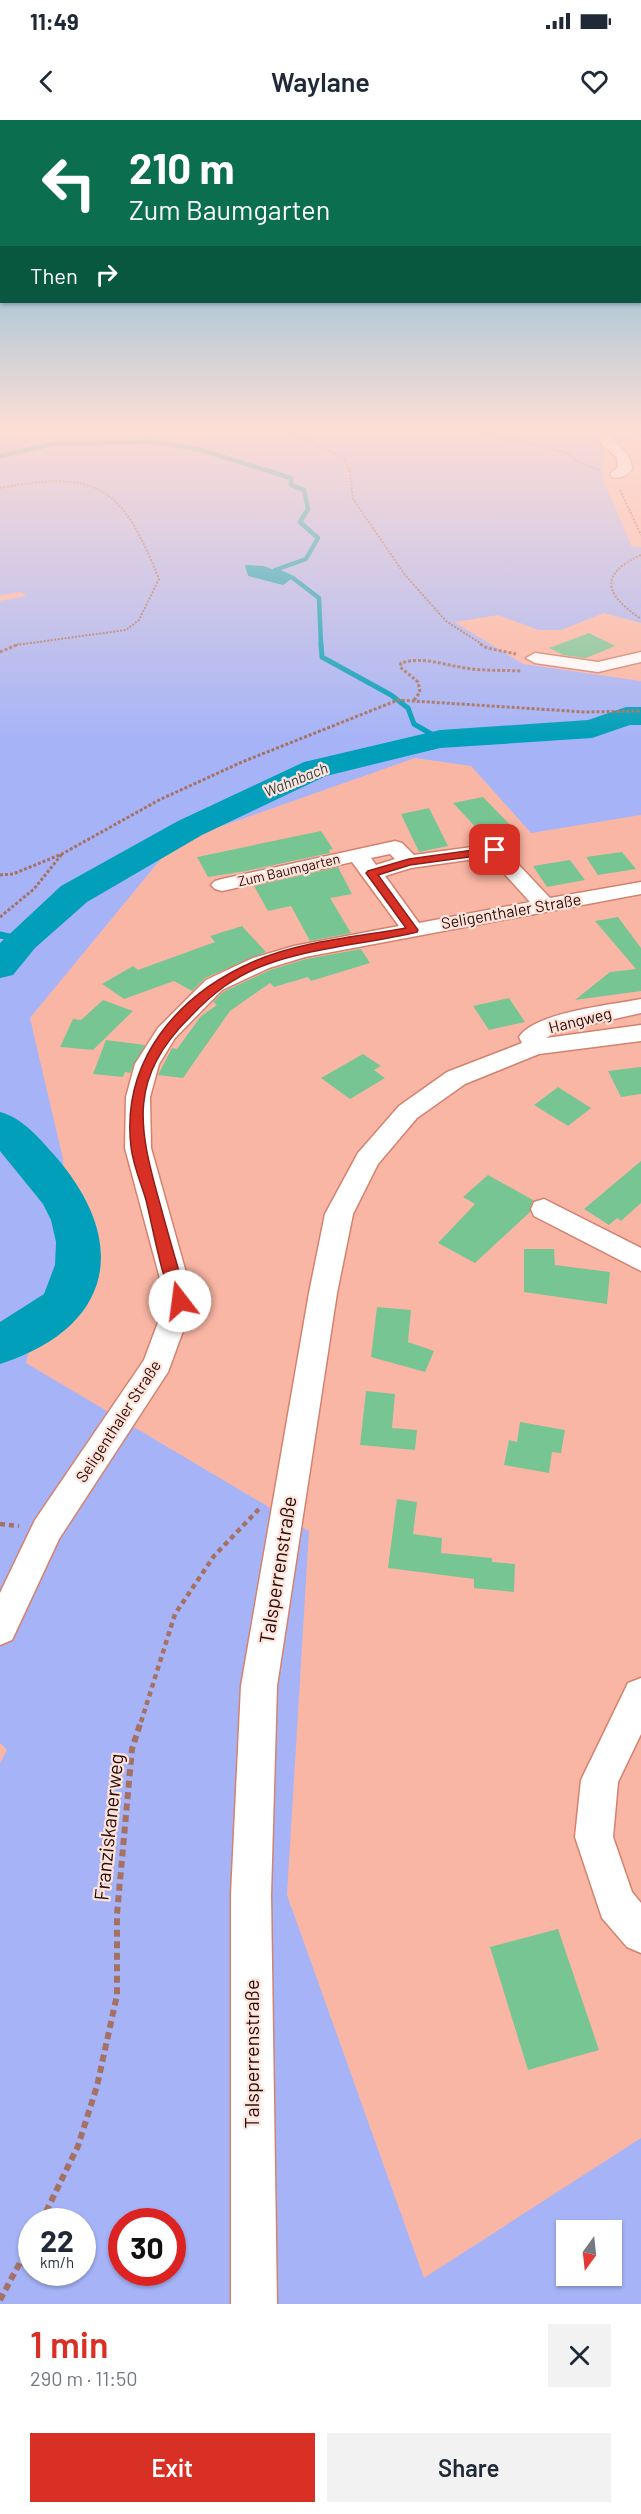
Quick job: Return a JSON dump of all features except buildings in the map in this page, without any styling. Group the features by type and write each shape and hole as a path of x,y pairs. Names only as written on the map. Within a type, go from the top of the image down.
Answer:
{"street":[{"path":"529,664 598,667 641,657"},
{"name":"Zum Baumgarten","path":"222,885 395,847 409,862"},
{"path":"372,873 409,862 495,850 544,905"},
{"name":"Zum Baumgarten","path":"357,855 413,930"},
{"name":"Seligenthaler Straße","path":"0,1629 47,1530 157,1364 180,1301 138,1148 138,1097 147,1064 166,1033 214,985 261,963 291,954 641,888"},
{"name":"Hangweg","path":"535,1047 531,1037 548,1026 641,1006"},
{"name":"Talsperrenstraße","path":"254,2304 251,1895 259,1686 322,1293 339,1214 368,1159 408,1112 456,1078 535,1047 641,1033"},
{"path":"544,1209 641,1261"},
{"path":"641,1695 600,1780 594,1837 616,1904 641,1934"}],"path":[{"path":"0,652 21,643 126,630 139,620 159,579 139,534"},
{"path":"377,534 405,575 446,621 487,648 529,664"},
{"path":"641,555 621,564 613,572 610,581 619,604 641,619"},
{"path":"414,700 420,692 418,682 400,667 401,663 409,660 430,660 475,669 529,664"},
{"path":"0,874 13,874 62,854 159,800 242,762 398,700 585,712 641,711"},
{"path":"0,917 14,908 48,875 62,854"},
{"name":"Franziskanerweg","path":"48,2208 78,2146 97,2086 117,1995 117,1914 132,1749 175,1614 214,1556 262,1505"},
{"path":"0,2300 18,2266"}],"shaded area":[{"path":"0,534 626,534 632,547 641,547 641,623 604,613 561,630 539,630 498,615 454,622 523,664 641,681 641,815 531,833 471,766 415,758 174,843 30,1018 63,1159 63,1259 35,1322 26,1363 309,1531 287,1895 424,2278 641,2138 641,2304 0,2304 0,1763 7,1750 0,1743 0,601 26,596 21,592 0,595","holes":["246,566 264,566 293,577 283,585"]},
{"path":"245,565 264,566 294,577 283,585 248,576"}],"waterway":[{"path":"313,534 318,538 306,559 275,570 293,578 319,598 321,645"},
{"path":"321,644 322,657 391,695 408,708 414,724 440,739"},
{"name":"Wahnbach","path":"0,967 22,940 74,894 190,828 315,769 440,739 592,729 626,716 641,716"},
{"path":"0,935 22,940"},
{"name":"Wahnbach","path":"0,1126 33,1160 63,1199 73,1220 79,1242 78,1265 61,1307 48,1318 0,1345"}],"route":[{"path":"180,1301 138,1148 138,1097 147,1064 166,1033 214,985 261,963 302,951 413,930 372,873 409,862 495,850"}]}
